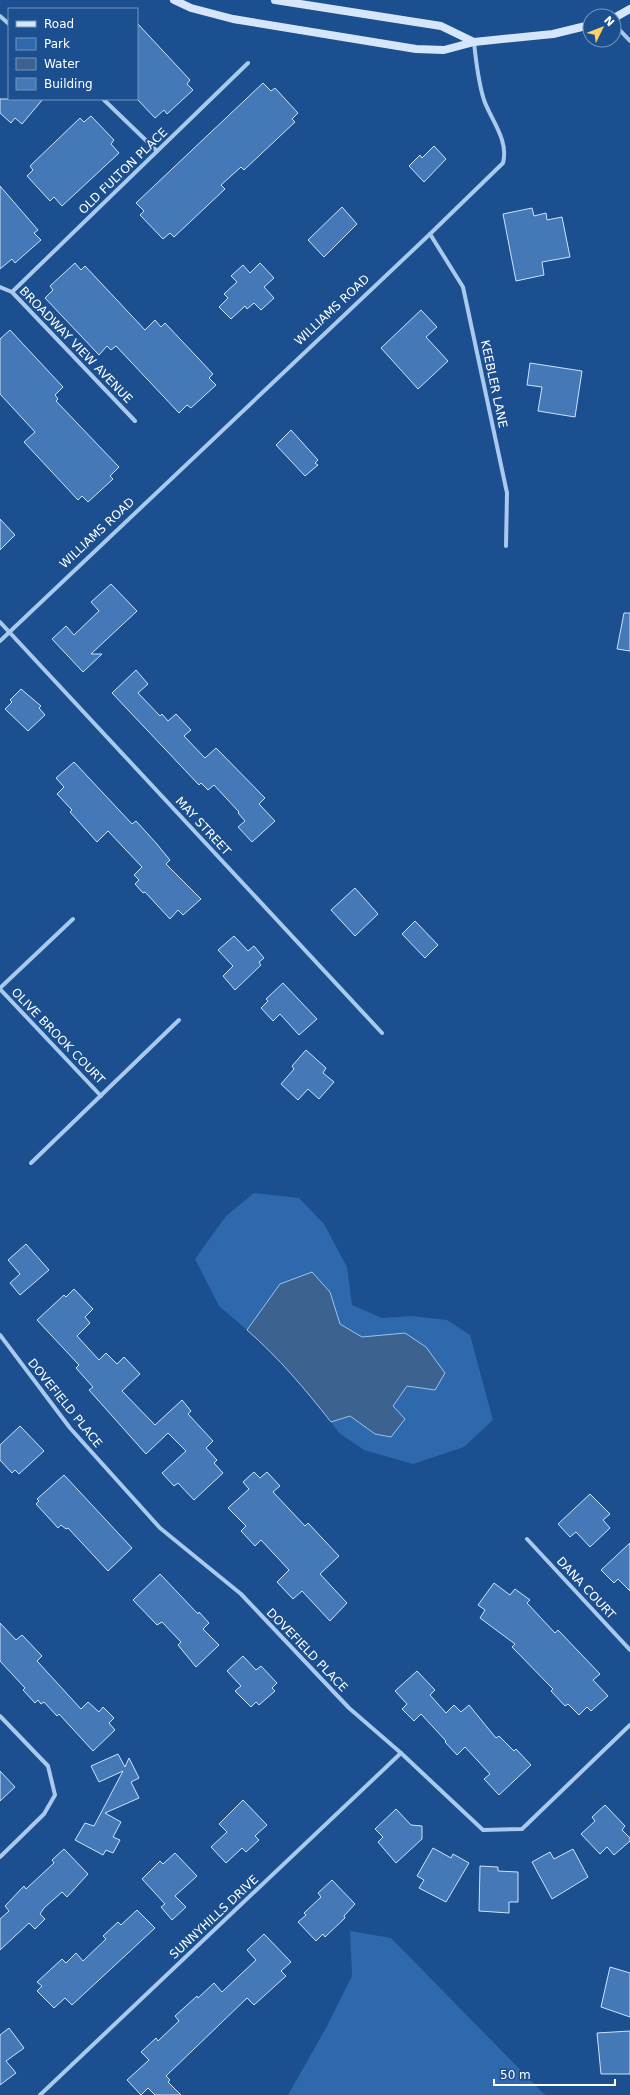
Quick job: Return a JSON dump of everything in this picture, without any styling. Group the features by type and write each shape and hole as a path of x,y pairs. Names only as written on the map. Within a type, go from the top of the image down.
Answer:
{"street":[{"path":"174,0 191,8 233,19 416,49 444,50 474,42 553,34 582,27"},
{"path":"274,0 441,26 474,42"},
{"path":"0,16 8,23"},
{"path":"622,32 630,41"},
{"name":"WILLIAMS ROAD","path":"0,641 503,163 505,154 501,137 484,101 478,77 474,42"},
{"name":"OLD FULTON PLACE","path":"12,292 248,63"},
{"path":"104,100 157,151"},
{"name":"KEEBLER LANE","path":"430,234 463,287 508,494 506,546"},
{"name":"BROADWAY VIEW AVENUE","path":"0,287 12,292 135,421"},
{"name":"MAY STREET","path":"0,622 382,1033"},
{"path":"0,989 73,918"},
{"name":"OLIVE BROOK COURT","path":"0,989 101,1096"},
{"path":"31,1163 179,1020"},
{"name":"DOVEFIELD PLACE","path":"0,1335 70,1428 160,1528 241,1594 349,1708 401,1753 483,1830 522,1830 630,1725"},
{"name":"DANA COURT","path":"527,1539 630,1650"},
{"path":"0,1716 48,1766 55,1795 44,1814 0,1856"},
{"name":"SUNNYHILLS DRIVE","path":"40,2095 401,1753"}],"green space":[{"path":"254,1193 299,1198 324,1224 347,1267 352,1305 382,1318 412,1316 447,1320 470,1335 493,1420 464,1447 413,1464 364,1450 339,1433 331,1422 350,1416 375,1434 407,1385 435,1390 405,1333 362,1337 340,1324 330,1292 280,1284 247,1330 219,1306 195,1259 226,1216"},
{"path":"350,1931 391,1938 545,2095 288,2095 326,2028 352,1976"}],"water":[{"path":"312,1272 330,1292 340,1324 362,1337 405,1333 426,1347 445,1373 435,1390 407,1386 393,1406 405,1419 391,1437 375,1434 350,1416 331,1422 291,1374 247,1330 280,1284"}],"building":[{"path":"138,24 190,80 187,84 193,90 167,114 164,110 155,118 138,100"},
{"path":"263,83 271,91 275,88 298,113 292,119 295,122 244,170 241,167 221,185 225,189 174,237 170,233 163,239 140,215 144,211 136,203"},
{"path":"0,99 42,100 22,124 15,118 11,123 0,113"},
{"path":"91,116 114,140 111,144 119,153 62,206 54,197 50,201 27,176 33,170 30,166 80,118 84,122"},
{"path":"434,146 446,159 424,182 409,166 420,155 422,158"},
{"path":"0,186 38,230 34,233 41,240 15,263 12,259 0,269"},
{"path":"342,207 357,224 324,257 308,240"},
{"path":"532,208 534,216 546,213 547,220 562,217 570,257 542,262 544,275 516,281 503,214"},
{"path":"75,263 81,270 85,266 145,330 155,320 161,327 165,323 213,374 209,378 216,385 191,408 187,405 179,413 116,346 111,350 107,346 99,355 45,298 53,290 50,286"},
{"path":"260,263 274,278 264,287 274,298 261,310 254,303 247,309 245,306 231,319 219,307 228,298 224,294 237,282 231,276 243,265 250,273"},
{"path":"421,310 437,327 426,337 448,361 418,389 381,348"},
{"path":"10,330 63,387 55,395 58,399 56,401 119,467 110,476 113,479 88,502 82,496 78,500 24,442 35,432 0,394 0,339"},
{"path":"530,363 582,371 575,417 538,411 542,387 527,385"},
{"path":"291,430 318,460 315,463 318,465 305,476 276,445"},
{"path":"0,519 15,535 0,550"},
{"path":"111,584 137,611 91,654 102,654 83,672 52,639 66,626 74,635 99,611 91,602"},
{"path":"624,613 630,613 630,651 617,649"},
{"path":"136,670 148,684 138,693 160,716 162,714 168,721 176,714 191,730 184,736 205,758 216,748 265,798 259,804 275,821 252,842 238,827 245,821 238,813 239,812 214,785 208,790 201,783 199,785 112,693"},
{"path":"21,689 41,706 39,708 45,715 28,731 5,709 12,702 10,700"},
{"path":"74,762 132,824 136,821 170,860 166,864 201,899 183,915 178,910 170,919 145,892 143,893 135,884 139,880 134,875 142,867 108,831 97,842 70,812 72,810 57,794 64,787 56,778"},
{"path":"355,888 378,914 355,936 331,910"},
{"path":"415,921 438,945 425,958 402,934"},
{"path":"234,936 248,951 254,946 264,958 259,962 261,965 235,990 223,976 233,966 218,950"},
{"path":"283,983 317,1019 299,1035 280,1014 273,1021 261,1008 268,1001 266,999"},
{"path":"306,1050 326,1068 323,1073 334,1082 319,1099 308,1089 298,1100 281,1084 294,1069 292,1066"},
{"path":"26,1244 49,1270 20,1295 10,1283 20,1274 8,1260"},
{"path":"74,1289 93,1309 85,1317 90,1323 77,1336 99,1360 106,1353 117,1364 124,1357 140,1374 122,1391 155,1425 182,1400 191,1411 188,1414 213,1441 206,1448 217,1460 214,1463 223,1473 194,1500 178,1483 174,1486 162,1473 186,1451 168,1433 146,1454 89,1390 93,1387 76,1368 79,1365 37,1320 64,1295 66,1297"},
{"path":"20,1426 44,1451 19,1474 15,1470 12,1473 0,1460 0,1445"},
{"path":"254,1472 260,1478 267,1472 280,1486 273,1492 305,1526 308,1523 339,1556 320,1574 347,1603 330,1621 302,1591 293,1599 277,1582 289,1570 261,1540 255,1546 241,1531 246,1526 228,1508 249,1489 243,1482"},
{"path":"64,1475 132,1548 108,1571 68,1528 66,1529 61,1525 58,1528 36,1504 39,1501 37,1499"},
{"path":"590,1494 610,1514 603,1520 610,1528 590,1547 576,1532 570,1537 558,1524"},
{"path":"630,1543 630,1591 618,1579 614,1583 601,1570"},
{"path":"160,1574 198,1614 199,1612 209,1623 203,1629 219,1645 196,1667 178,1645 181,1642 162,1622 157,1625 133,1600"},
{"path":"494,1583 510,1595 515,1589 530,1600 527,1603 555,1633 558,1630 600,1674 593,1680 608,1696 591,1711 587,1707 579,1715 568,1704 565,1706 551,1691 553,1689 512,1647 515,1644 480,1618 485,1610 478,1605"},
{"path":"0,1623 16,1640 22,1635 42,1656 37,1661 81,1709 88,1702 99,1712 103,1707 114,1718 109,1723 115,1730 93,1751 59,1714 57,1716 44,1702 41,1704 38,1700 35,1703 23,1690 25,1688 0,1661"},
{"path":"243,1656 256,1670 261,1666 277,1683 272,1688 275,1691 259,1705 256,1702 251,1707 235,1691 241,1686 227,1671"},
{"path":"417,1671 435,1690 430,1695 446,1713 454,1705 461,1712 469,1705 496,1738 499,1736 514,1751 516,1749 531,1765 499,1795 484,1779 490,1774 465,1747 457,1755 421,1714 414,1721 402,1709 407,1704 395,1691"},
{"path":"118,1754 125,1767 129,1758 139,1778 131,1782 139,1798 105,1813 121,1822 113,1837 120,1840 113,1853 106,1850 103,1855 75,1840 85,1823 94,1826 123,1771 99,1782 91,1766"},
{"path":"0,1771 15,1787 0,1801"},
{"path":"243,1800 267,1825 255,1836 259,1840 246,1852 242,1848 226,1863 211,1847 227,1832 219,1824"},
{"path":"605,1805 625,1826 622,1830 630,1838 630,1841 614,1855 607,1847 600,1854 581,1834 595,1821 592,1817"},
{"path":"396,1809 411,1825 422,1826 422,1839 396,1863 378,1842 383,1837 375,1829"},
{"path":"433,1848 451,1858 453,1854 469,1863 446,1902 419,1888 424,1880 417,1876"},
{"path":"64,1849 88,1874 67,1897 62,1892 44,1908 40,1914 45,1919 35,1929 29,1923 0,1950 0,1919 9,1911 5,1906 24,1886 26,1889 54,1863 52,1860"},
{"path":"573,1849 588,1877 552,1899 532,1862 550,1852 554,1859"},
{"path":"175,1853 197,1876 175,1896 186,1907 172,1920 161,1907 165,1904 142,1879 160,1861 163,1864"},
{"path":"480,1866 498,1867 498,1871 518,1872 518,1902 509,1902 509,1913 479,1911"},
{"path":"332,1880 355,1904 344,1916 345,1918 325,1937 323,1934 316,1941 298,1922 306,1915 304,1913 321,1897 318,1893"},
{"path":"137,1910 155,1928 72,2005 65,1998 54,2008 37,1991 42,1986 37,1982 62,1959 66,1963 76,1953 83,1961 106,1939 103,1936 118,1922 121,1925"},
{"path":"264,1934 291,1962 281,1971 286,1976 254,2005 247,1998 166,2076 170,2080 168,2082 181,2095 155,2095 148,2088 141,2095 127,2080 149,2060 141,2052 156,2038 158,2041 179,2021 175,2016 197,1996 198,1998 214,1983 222,1992 256,1960 247,1950"},
{"path":"610,1967 630,1973 630,2017 601,2007"},
{"path":"9,2028 24,2048 6,2061 16,2073 0,2085 0,2035"},
{"path":"630,2031 630,2074 601,2074 597,2033"}]}
